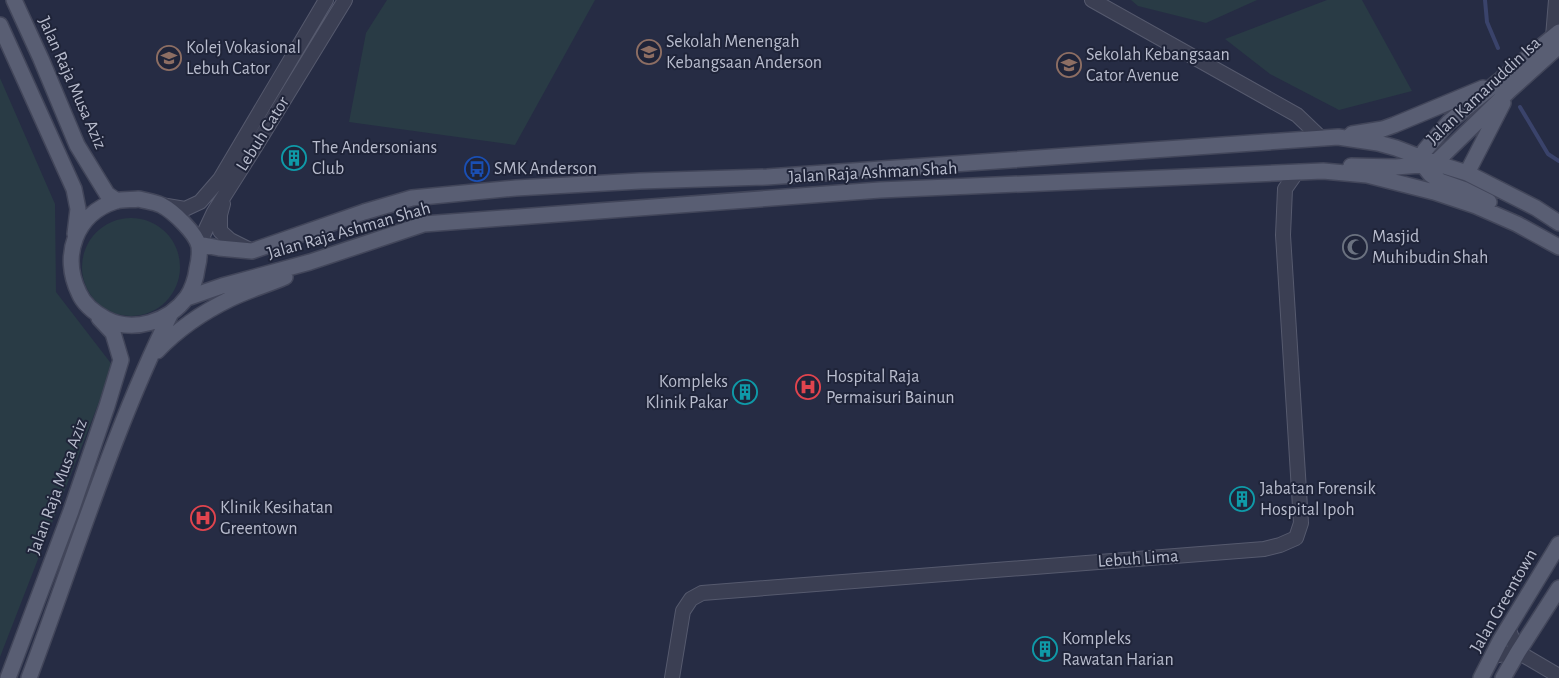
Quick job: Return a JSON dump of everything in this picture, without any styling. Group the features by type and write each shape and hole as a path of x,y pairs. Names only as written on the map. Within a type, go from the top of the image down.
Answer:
{"main road":[{"name":"Jalan Raja Musa Aziz","path":"14,0 77,145 107,194 117,201"},
{"path":"0,25 74,189 78,209 70,260 72,280 81,298 95,313 112,322 132,326 152,323 171,312 187,298 196,278 200,257 199,244 181,219 160,205 139,199 117,201 99,209 84,223 74,240"},
{"name":"Jalan Kamaruddin Isa","path":"1427,162 1431,142 1450,122 1504,86 1557,38"},
{"path":"1338,136 1383,129 1504,86"},
{"path":"1467,173 1504,86"},
{"name":"Jalan Raja Ashman Shah","path":"199,244 252,251 364,212 412,198 516,188 640,181 767,177 1338,136 1378,143 1427,162 1467,173 1536,208 1559,223"},
{"path":"1323,171 1342,166 1396,167 1427,162 1430,174 1440,181 1463,189 1513,214 1540,229 1559,245"},
{"name":"Jalan Raja Ashman Shah","path":"187,298 222,286 310,262 424,224 880,190 1323,171 1367,176 1434,192 1484,209 1559,245"},
{"path":"148,360 167,340 194,319 231,299 295,272 310,262"},
{"path":"29,678 148,360 171,312"},
{"name":"Jalan Raja Musa Aziz","path":"8,678 71,511 121,360 113,333 95,313"},
{"name":"Jalan Greentown","path":"1481,678 1508,628 1559,544"},
{"path":"1503,678 1559,588"}],"street":[{"name":"Lebuh Cator","path":"160,205 186,209 200,202 220,179 326,0"},
{"name":"Lebuh Cator","path":"199,244 227,189 257,144 345,0"},
{"path":"1092,0 1297,115 1320,138"},
{"path":"1556,0 1557,38"},
{"name":"Lebuh Lima","path":"672,678 683,611 691,599 702,593 1264,549 1280,546 1296,538 1301,523 1286,299 1283,213 1285,189 1298,172"},
{"path":"227,189 220,215 220,230 230,240 252,251"},
{"path":"1508,628 1518,652 1559,676"},
{"path":"1492,656 1518,652"}],"shaded area":[{"path":"387,0 595,0 515,145 349,122 366,33"},
{"path":"1131,0 1257,0 1206,23 1138,6"},
{"path":"1327,0 1362,0 1412,91 1339,110 1270,74 1225,39"},
{"path":"0,78 55,204 56,292 113,366 0,657"},
{"path":"131,218 150,222 166,232 176,248 180,267 176,286 166,302 150,312 131,316 112,312 96,302 86,286 82,267 86,248 96,232 112,222"}],"waterway":[{"path":"1485,0 1487,22 1498,48"},
{"path":"1520,107 1548,154 1559,161"}],"place":[{"name":"Sekolah Menengah Kebangsaan Anderson","path":"649,52"},
{"name":"Kolej Vokasional Lebuh Cator","path":"169,58"},
{"name":"Sekolah Kebangsaan Cator Avenue","path":"1069,65"},
{"name":"The Andersonians Club","path":"294,158"},
{"name":"SMK Anderson","path":"477,169"},
{"name":"Masjid Muhibudin Shah","path":"1355,247"},
{"name":"Hospital Raja Permaisuri Bainun","path":"808,387"},
{"name":"Kompleks Klinik Pakar","path":"745,392"},
{"name":"Jabatan Forensik Hospital Ipoh","path":"1242,499"},
{"name":"Klinik Kesihatan Greentown","path":"203,518"},
{"name":"Kompleks Rawatan Harian","path":"1045,649"}]}
